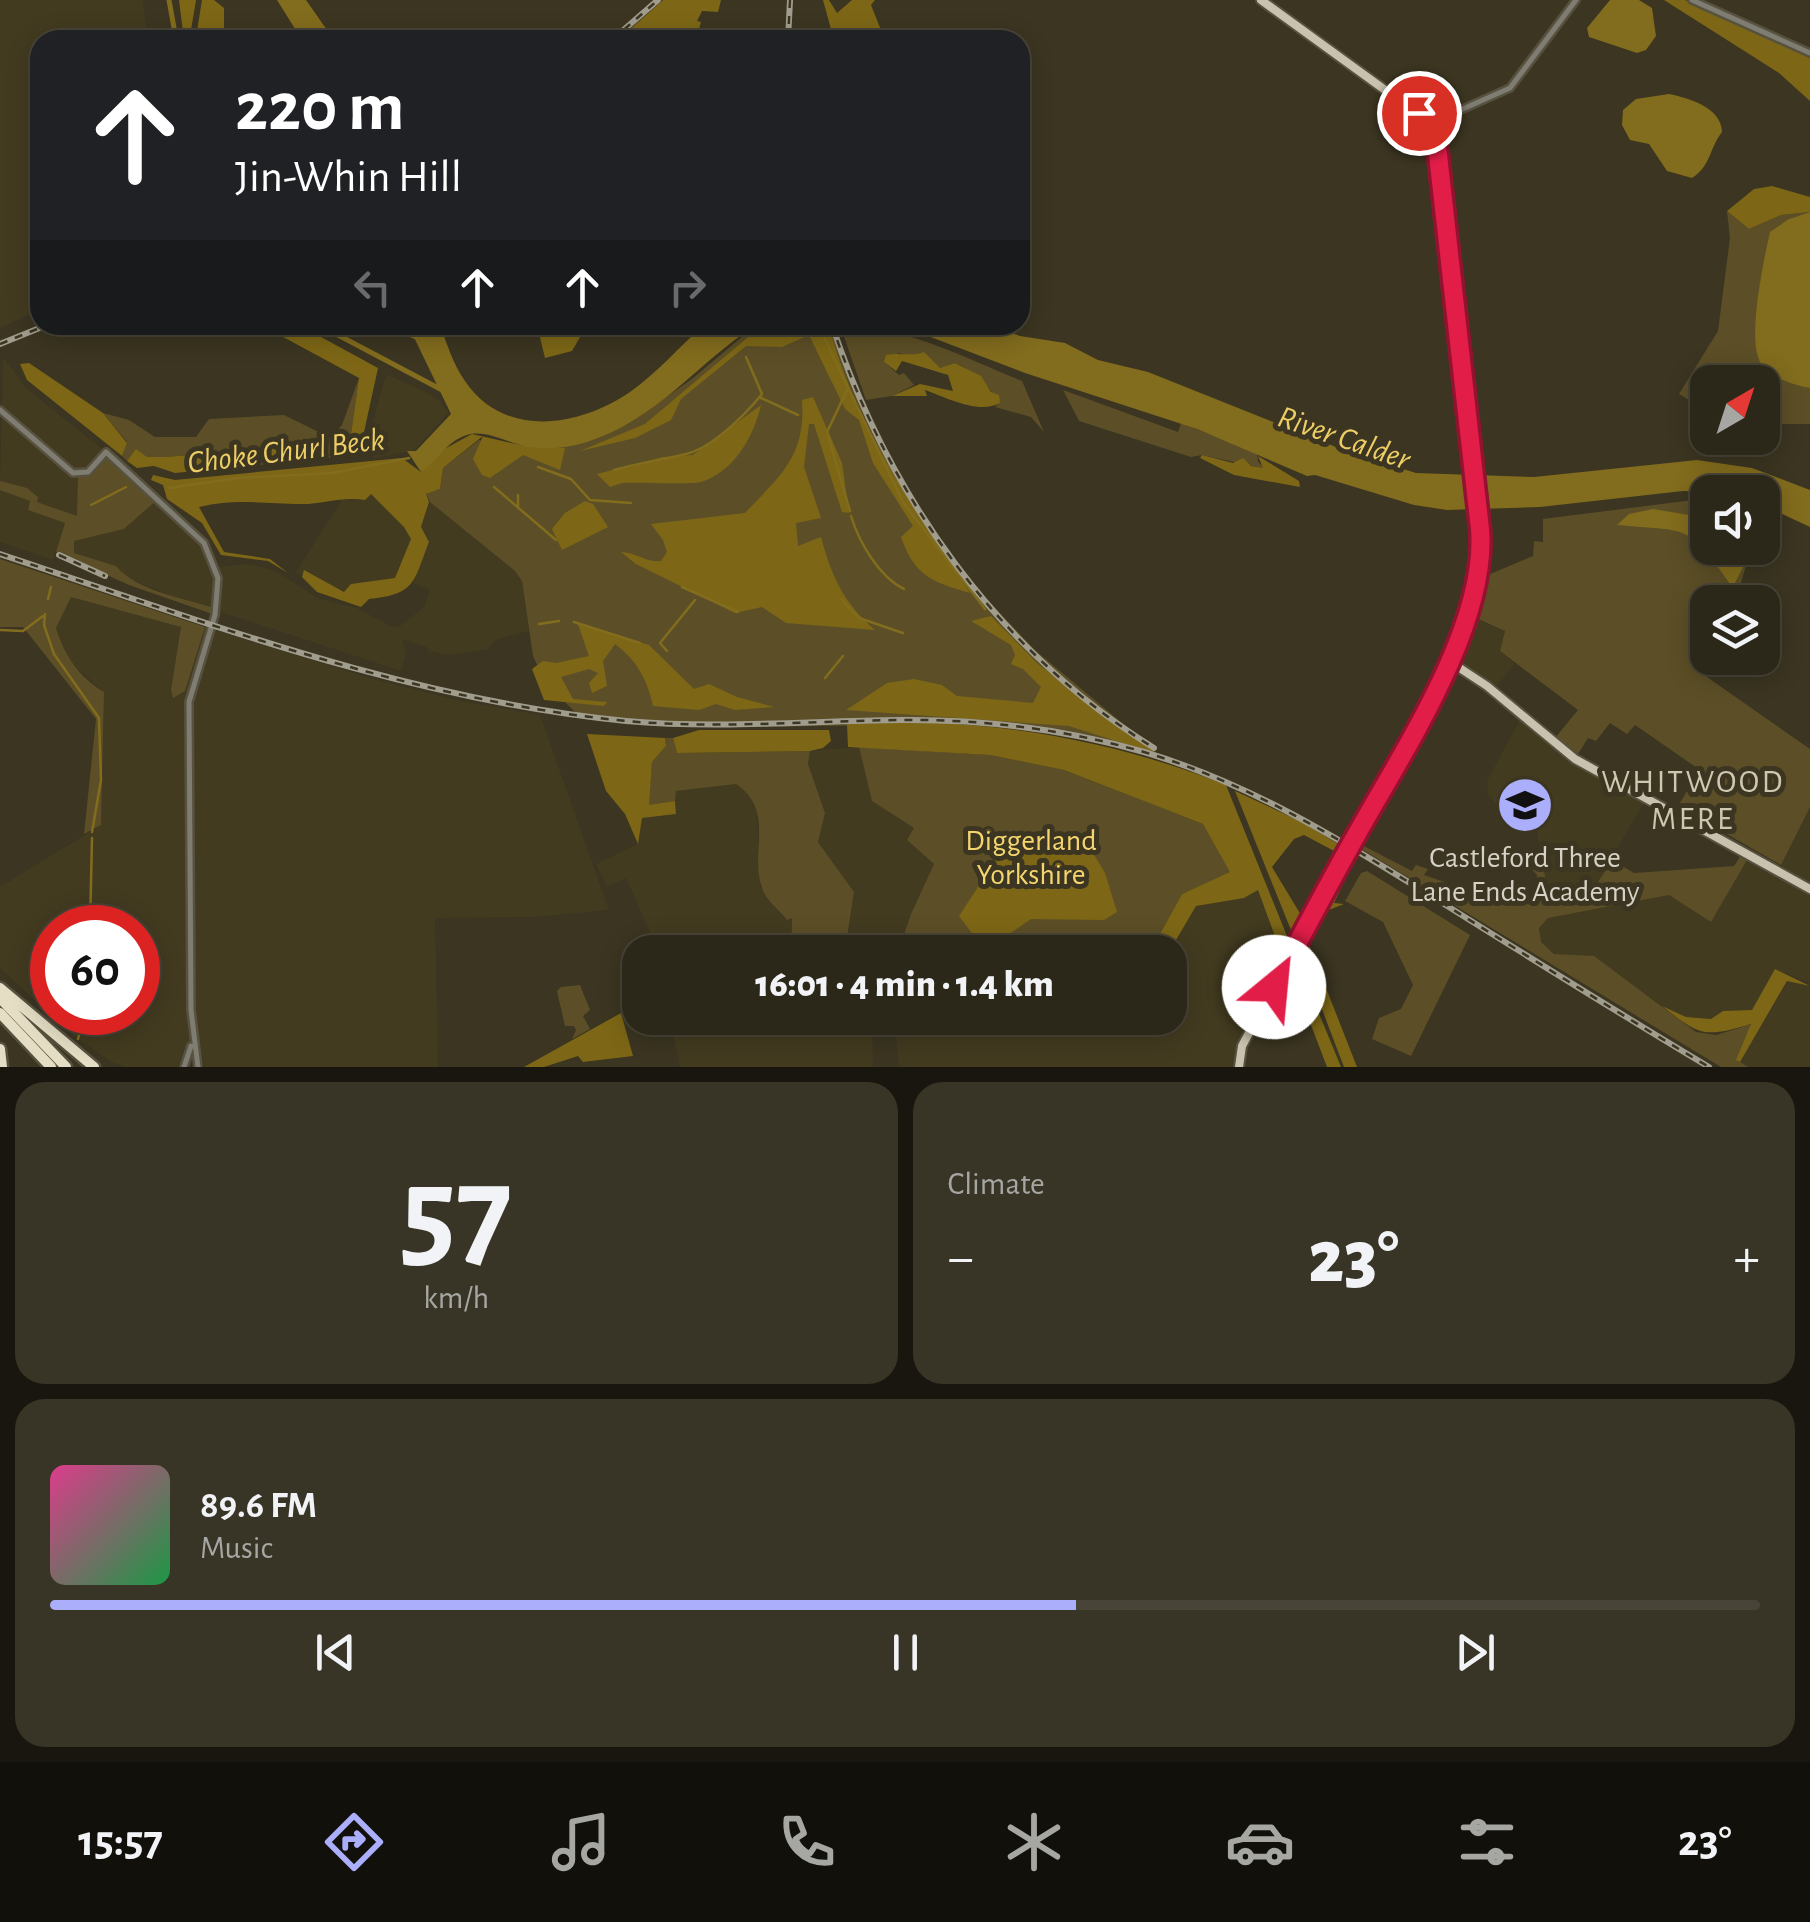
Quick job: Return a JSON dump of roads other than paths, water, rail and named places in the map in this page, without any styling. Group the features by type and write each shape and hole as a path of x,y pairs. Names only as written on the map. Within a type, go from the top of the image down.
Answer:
{"highway":[{"path":"0,988 94,1067"},
{"path":"0,998 66,1067"},
{"path":"0,1013 52,1067"},
{"path":"0,1049 2,1067"}],"main road":[{"path":"1240,1065 1242,1046 1448,661 1467,618 1478,574 1479,516 1439,160 1429,124 1261,0"},
{"path":"1448,661 1488,686 1575,759 1810,888"}],"street":[{"path":"1429,124 1510,88 1576,0"},
{"path":"1692,0 1810,53"},
{"path":"0,410 73,473 88,472 106,452 187,525 204,543 216,567 219,588 215,615 189,702 192,1038 198,1067"},
{"path":"184,1067 192,1038"}],"waterway":[{"path":"169,0 174,28"},
{"path":"338,335 444,391"},
{"path":"412,335 416,337"},
{"path":"823,335 903,502 985,609"},
{"path":"614,470 696,451 727,430 762,394 746,357"},
{"path":"847,390 827,432 850,511"},
{"path":"761,398 798,415"},
{"name":"Choke Churl Beck","path":"169,488 238,478 332,473 409,458"},
{"path":"538,467 571,479 590,500 631,503"},
{"name":"Choke Churl Beck","path":"91,505 126,487"},
{"path":"494,487 556,540"},
{"path":"518,495 518,507"},
{"path":"851,516 871,558 904,589"},
{"name":"Choke Churl Beck","path":"48,599 51,587"},
{"path":"682,587 738,612"},
{"path":"841,599 859,618 903,633"},
{"path":"667,651 660,643 695,600"},
{"path":"45,614 44,625 54,654 99,718 101,780 92,832"},
{"path":"0,630 23,631 43,616"},
{"path":"539,624 559,621"},
{"path":"574,622 640,643"},
{"path":"825,678 843,656"},
{"path":"91,905 92,838"},
{"path":"78,1039 79,1035"}],"railway":[{"path":"624,30 658,0"},
{"path":"788,30 790,0"},
{"path":"0,344 30,332"},
{"path":"836,335 884,450 956,565 1046,665 1098,709 1154,748"},
{"path":"0,554 308,655 465,696 545,711 694,724 961,721 1053,732 1144,752 1224,781 1299,818 1709,1067"},
{"path":"59,555 105,576"}],"place":[{"name":"Castleford Three Lane Ends Academy","path":"1525,805"}],"district":[{"name":"WHITWOOD MERE","path":"1693,800"}],"water label":[{"name":"River Calder","path":"1344,438"}],"park label":[{"name":"Diggerland Yorkshire","path":"1031,858"}]}
